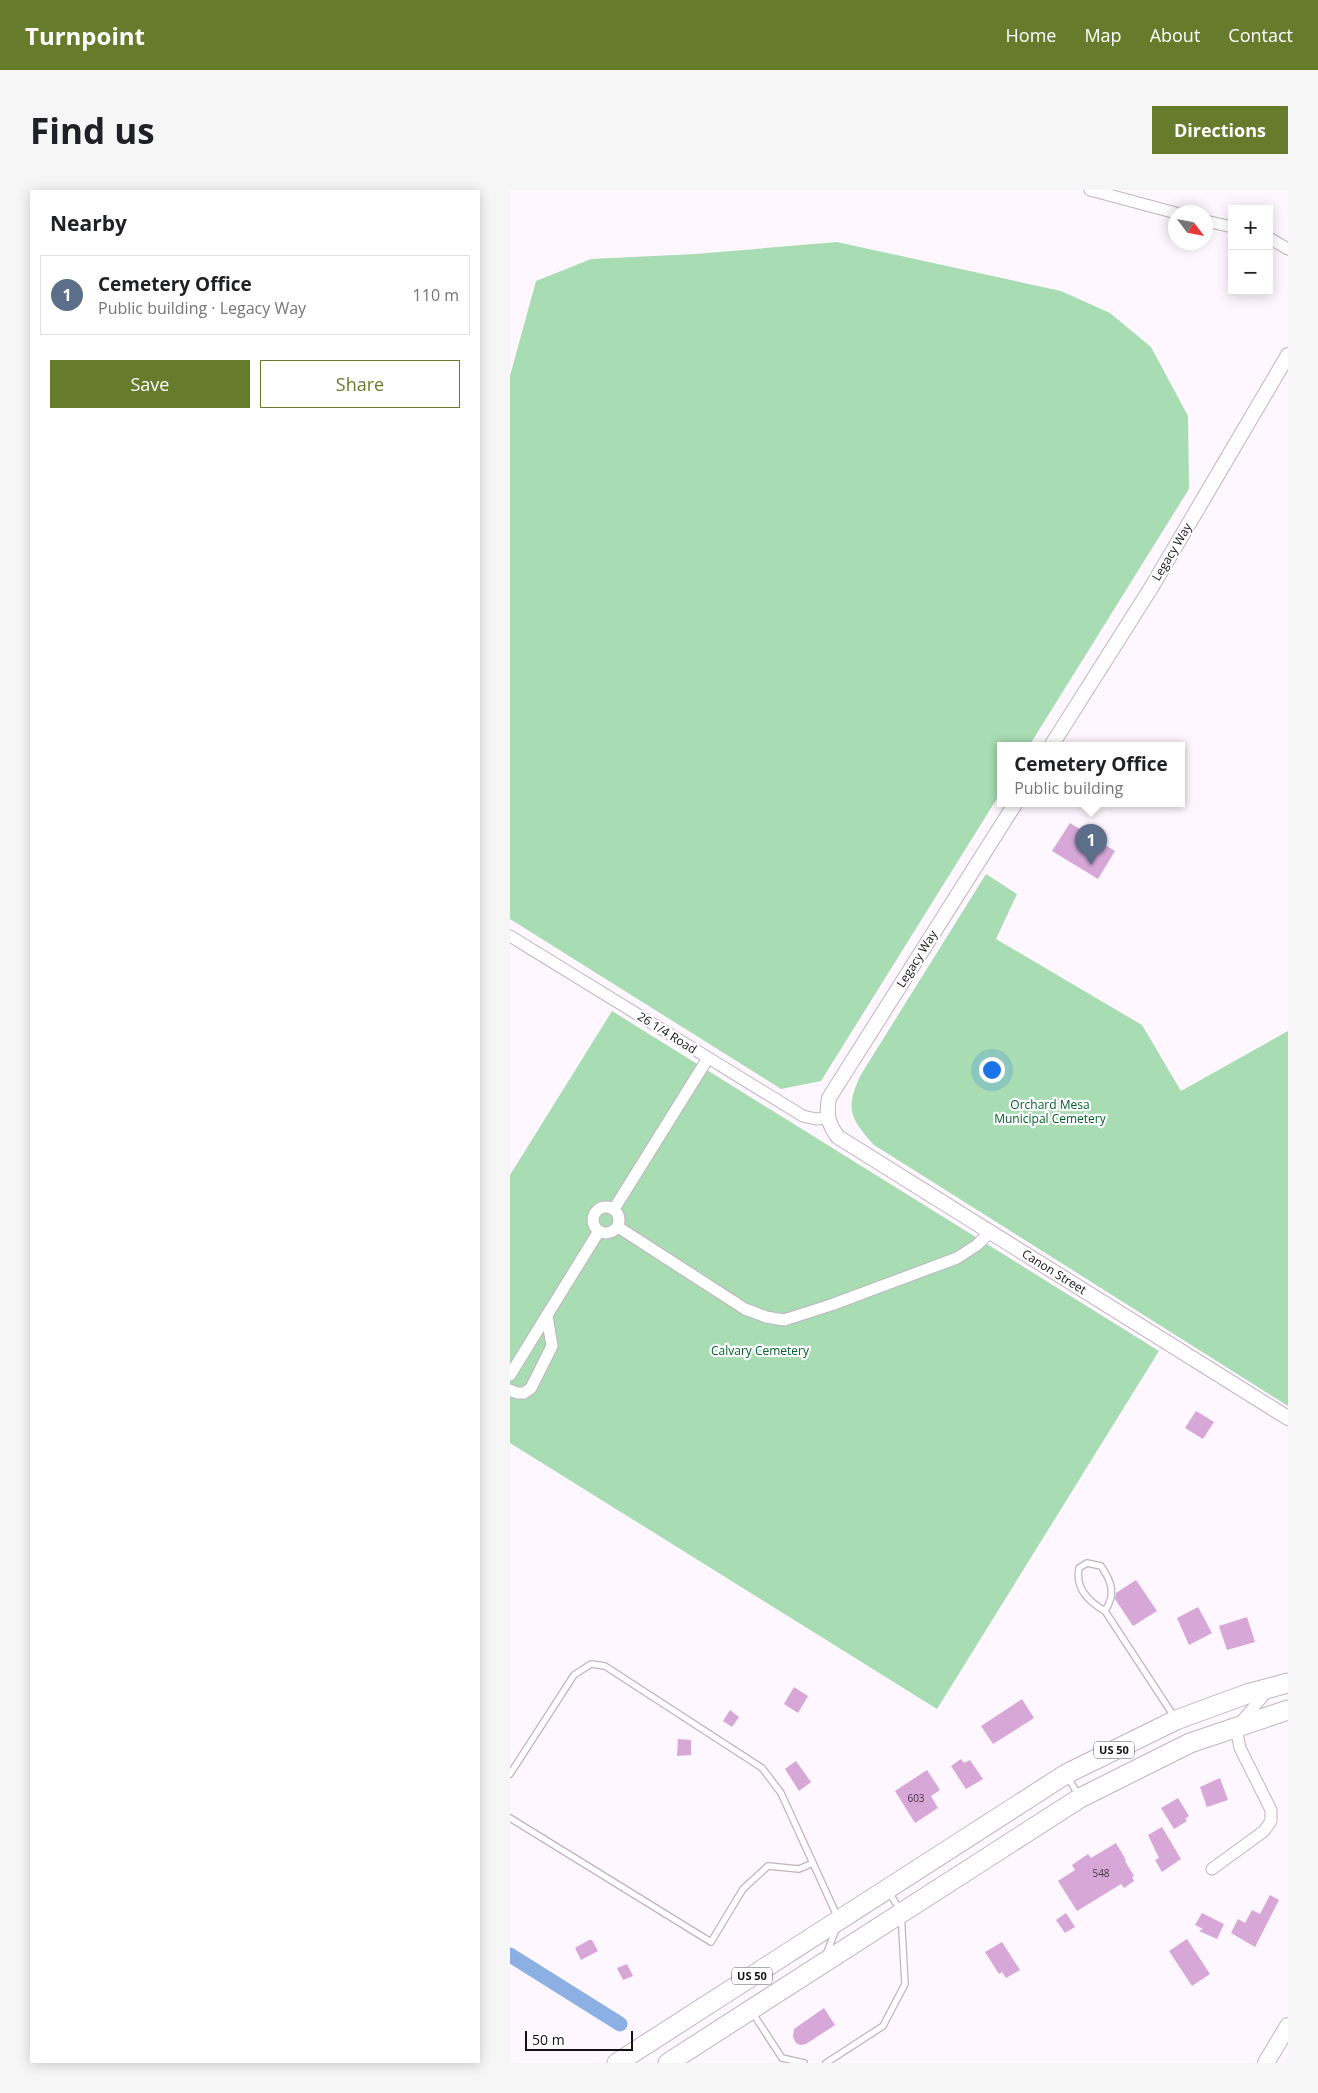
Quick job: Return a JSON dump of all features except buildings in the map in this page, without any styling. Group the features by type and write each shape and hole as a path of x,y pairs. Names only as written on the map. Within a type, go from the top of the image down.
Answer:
{"highway":[{"name":"US 50","path":"617,2063 886,1888 1066,1774 1176,1720 1246,1694 1279,1685"},
{"name":"US 50","path":"668,2063 1080,1798 1190,1743 1288,1710"}],"main road":[{"path":"1266,2063 1288,2026"}],"street":[{"path":"1090,190 1168,211"},
{"path":"1213,222 1228,227"},
{"path":"1273,240 1288,249"},
{"name":"Legacy Way","path":"1054,742 1180,540 1288,355"},
{"name":"Legacy Way","path":"828,1118 827,1108 830,1098 1013,807"},
{"name":"26 1/4 Road","path":"510,936 803,1116 816,1119 828,1118"},
{"path":"614,1209 708,1058"},
{"name":"Canon Street","path":"828,1118 838,1137 1288,1418"},
{"path":"607,1206 614,1209 620,1220 618,1227 613,1232 599,1231 594,1226 595,1212 607,1206"},
{"path":"618,1227 745,1309 766,1317 784,1320 831,1305 957,1258 977,1245 990,1232"},
{"path":"510,1375 599,1231"},
{"path":"510,1390 524,1393 531,1388 552,1346 547,1316"},
{"path":"1212,1869 1264,1831 1271,1821 1271,1810 1240,1748 1236,1728 1279,1685"}],"lane":[{"path":"1105,1611 1110,1603 1113,1589 1110,1578 1101,1566 1087,1563 1079,1568 1077,1578 1082,1591 1091,1603 1105,1611 1176,1720"},
{"path":"510,1774 574,1675 591,1664 605,1666 762,1768 781,1793 839,1919 824,1962"},
{"path":"1066,1774 1080,1798"},
{"path":"510,1818 711,1942 743,1889 768,1866 799,1870 813,1863"},
{"path":"826,2063 883,2026 905,1984 901,1912 886,1888"},
{"path":"751,2010 782,2058 804,2063"}],"green space":[{"path":"837,242 1061,291 1110,313 1151,347 1188,416 1189,489 1031,742 997,742 997,798 821,1081 781,1089 510,919 510,376 536,281 591,259 695,254"},
{"name":"Orchard Mesa Municipal Cemetery","path":"986,874 1017,894 996,939 1142,1025 1181,1091 1288,1031 1288,1406 874,1145 855,1120 852,1113 852,1097 860,1076"},
{"name":"Calvary Cemetery","path":"612,1011 1159,1351 937,1709 510,1443 510,1175"}],"waterway":[{"path":"510,1955 620,2024"}],"place":[{"name":"Cemetery Office","path":"1091,865"}]}
